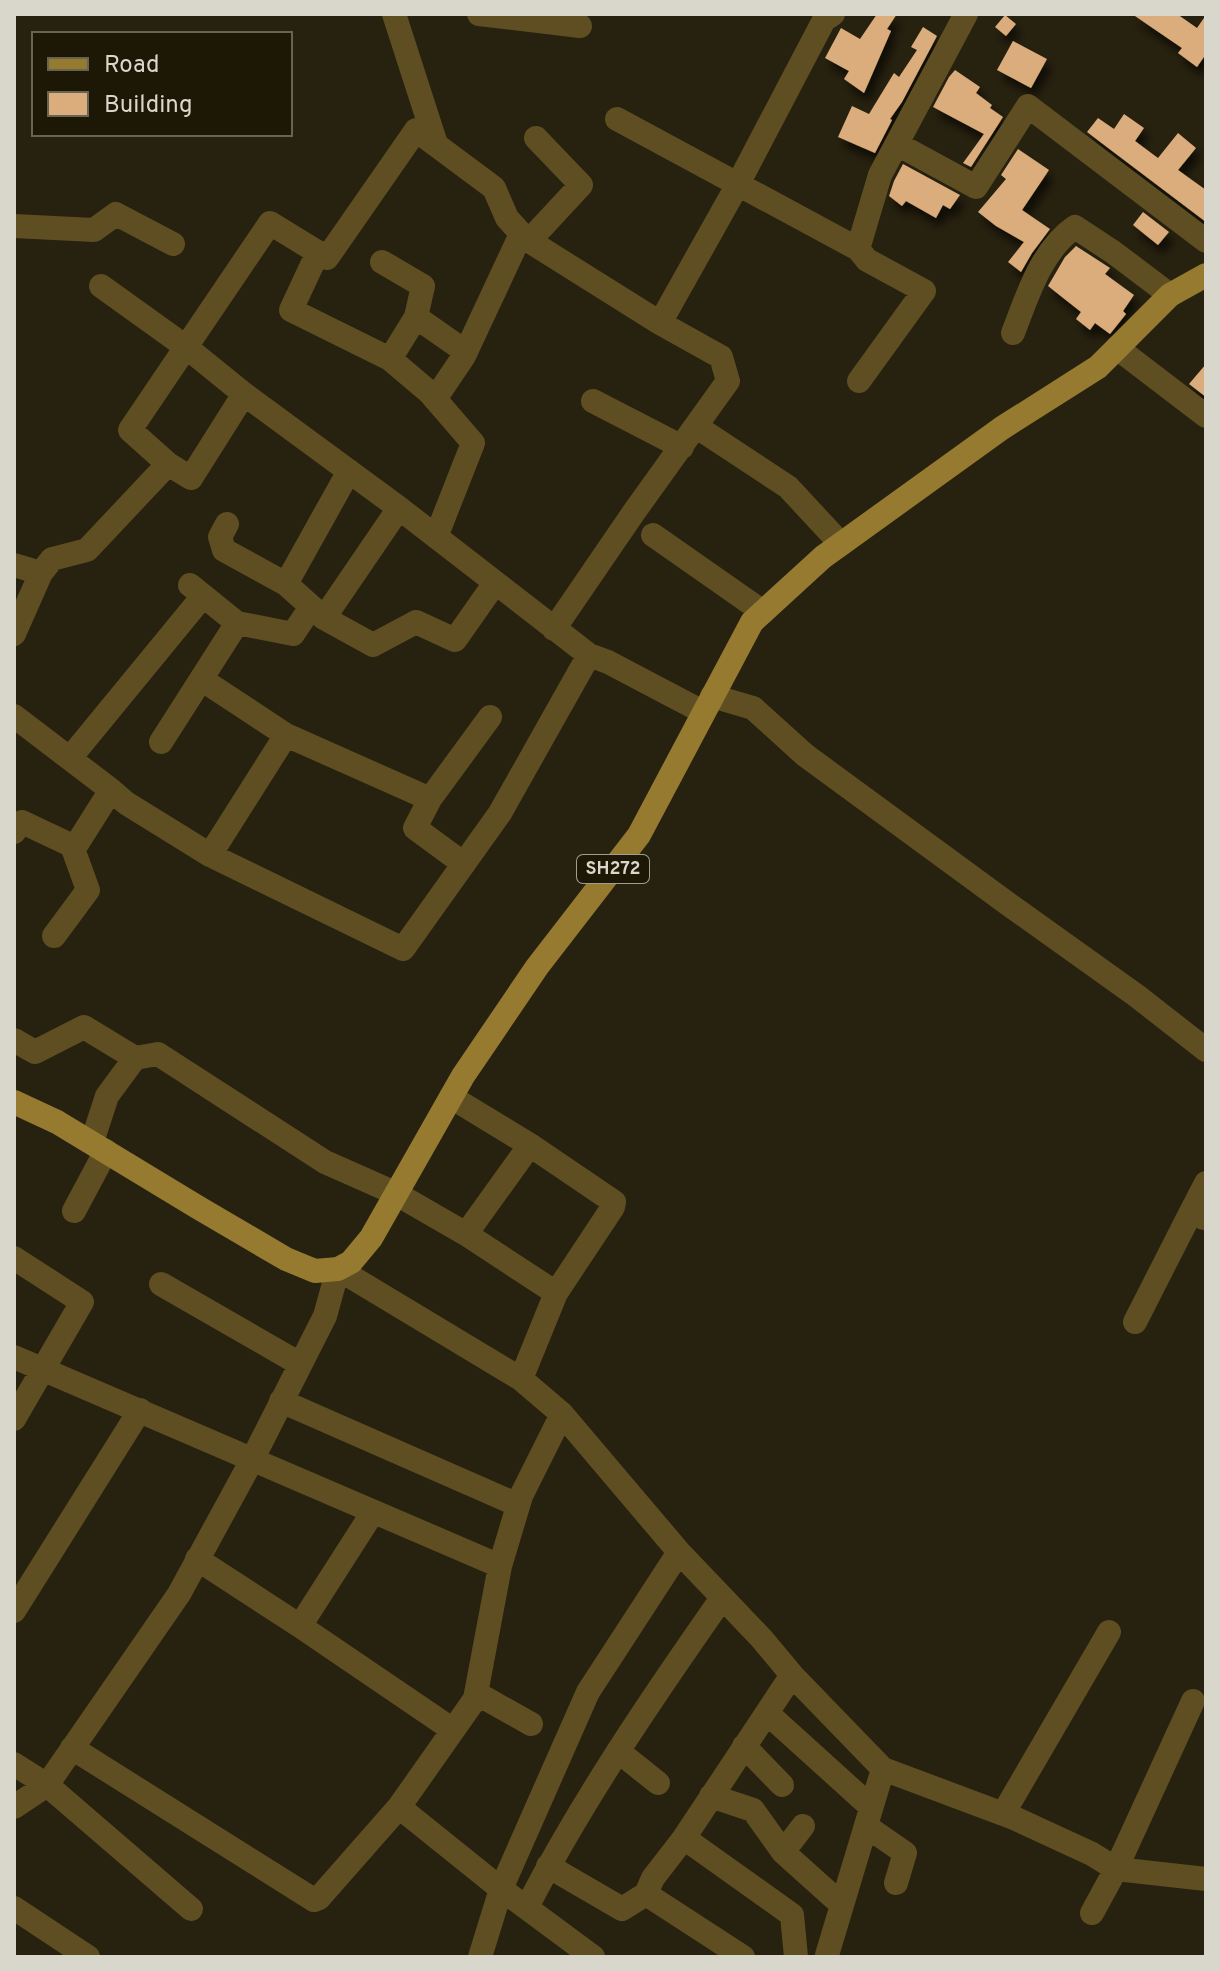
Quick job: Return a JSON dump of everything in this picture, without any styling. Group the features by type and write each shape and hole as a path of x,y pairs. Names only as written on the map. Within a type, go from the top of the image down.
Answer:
{"main road":[{"name":"SH272","path":"338,1269 351,1262 371,1238 463,1076 537,967 639,835 752,622 823,557 1002,428 1098,367 1170,295 1206,275"},
{"path":"14,1102 99,1146 286,1259 315,1271 338,1269"}],"street":[{"path":"394,14 436,144"},
{"path":"479,14 580,26"},
{"path":"660,323 738,184 824,20 833,14"},
{"path":"858,249 880,175 966,14"},
{"path":"897,144 976,187 1028,106 1206,241"},
{"path":"617,119 858,249 867,260 924,291 859,381"},
{"path":"244,394 191,478 168,464 130,430 270,223 327,258 416,130 494,188 507,218 525,237 660,323 721,357 728,381 554,629"},
{"path":"435,399 466,352 525,237 581,185 536,138"},
{"path":"14,226 94,230 116,214 173,244"},
{"path":"1013,333 1030,288 1049,254 1066,232 1075,227 1170,295"},
{"path":"318,252 291,310 390,359 435,399 473,443 436,537"},
{"path":"382,262 423,286 416,317 390,359"},
{"path":"101,286 399,508 589,655 708,704 753,708 805,755 1203,1042"},
{"path":"416,317 466,352"},
{"path":"1117,348 1206,416"},
{"path":"593,401 682,447"},
{"path":"697,427 788,487 841,544"},
{"path":"14,634 41,573 52,559 87,550 168,464"},
{"path":"286,584 349,471"},
{"path":"70,758 196,590 237,623 293,634 318,612 399,508"},
{"path":"227,524 220,537 224,550 286,584 318,612 373,645 416,622 455,640 495,583"},
{"path":"653,535 763,612"},
{"path":"14,565 41,573"},
{"path":"161,742 237,623"},
{"path":"14,716 126,803 210,855 403,949 500,813 589,655"},
{"path":"201,679 286,735 430,799"},
{"path":"464,864 415,828 430,799 490,717"},
{"path":"210,855 286,735"},
{"path":"14,832 22,822 75,847 111,790"},
{"path":"54,936 88,890 72,846"},
{"path":"14,1040 35,1052 84,1027 135,1058 158,1054 325,1162 395,1193 466,1234 556,1293"},
{"path":"74,1211 99,1146 107,1096 135,1058"},
{"path":"451,1097 530,1145 614,1202 556,1293 521,1379"},
{"path":"466,1234 530,1145"},
{"path":"1135,1322 1199,1216 1206,1183"},
{"path":"14,1258 82,1302 14,1419"},
{"path":"14,1807 47,1785 179,1594 325,1316 338,1269 521,1379 562,1414 679,1552 883,1769 1003,1814 1092,1854 1116,1869 1206,1879"},
{"path":"161,1284 300,1364"},
{"path":"14,1357 500,1566"},
{"path":"281,1401 518,1505"},
{"path":"14,1611 140,1410"},
{"path":"72,1748 314,1900 319,1898 399,1807 475,1699 500,1566 518,1505 562,1414"},
{"path":"300,1626 373,1512"},
{"path":"480,1957 501,1889 588,1692 679,1552"},
{"path":"197,1559 453,1730"},
{"path":"527,1907 548,1866 618,1751 722,1598"},
{"path":"1003,1814 1109,1632"},
{"path":"548,1866 622,1909 646,1894 653,1878 684,1838 792,1675"},
{"path":"476,1693 531,1724"},
{"path":"1092,1913 1116,1869 1193,1701"},
{"path":"767,1713 811,1752 905,1853 896,1883"},
{"path":"811,1752 834,1718"},
{"path":"744,1746 782,1785"},
{"path":"618,1751 658,1783"},
{"path":"14,1764 47,1785 191,1909"},
{"path":"825,1956 883,1769"},
{"path":"711,1796 753,1810 783,1852 842,1905"},
{"path":"399,1807 527,1907 579,1952"},
{"path":"783,1852 803,1826"},
{"path":"684,1838 792,1915 796,1957"},
{"path":"646,1894 743,1957"},
{"path":"14,1908 88,1957"}],"building":[{"path":"877,14 897,14 887,29 891,31 864,93 844,79 849,71 825,58 841,28 860,39"},
{"path":"1132,14 1177,14 1197,28 1206,15 1206,54 1197,67 1178,53 1182,48"},
{"path":"1005,15 1016,24 1006,36 995,27"},
{"path":"923,27 937,36 890,119 875,153 838,137 852,106 869,114 894,73 899,77 917,50 911,47"},
{"path":"1013,41 1047,59 1031,88 997,70"},
{"path":"955,70 980,87 976,93 1003,117 971,167 963,163 984,134 933,107"},
{"path":"1124,114 1144,128 1135,141 1158,158 1178,133 1196,148 1178,170 1206,190 1206,222 1087,132 1098,118 1114,129"},
{"path":"1018,149 1049,170 1022,210 1050,229 1021,272 1008,262 1024,242 978,212 1006,179 1001,175"},
{"path":"903,164 960,195 950,209 943,205 936,218 906,201 902,206 889,196"},
{"path":"1143,212 1169,232 1158,245 1133,225"},
{"path":"1076,246 1110,268 1105,274 1134,295 1123,311 1126,314 1110,334 1095,323 1090,330 1076,319 1081,312 1048,286 1065,257"},
{"path":"1206,364 1206,397 1189,384"}]}
